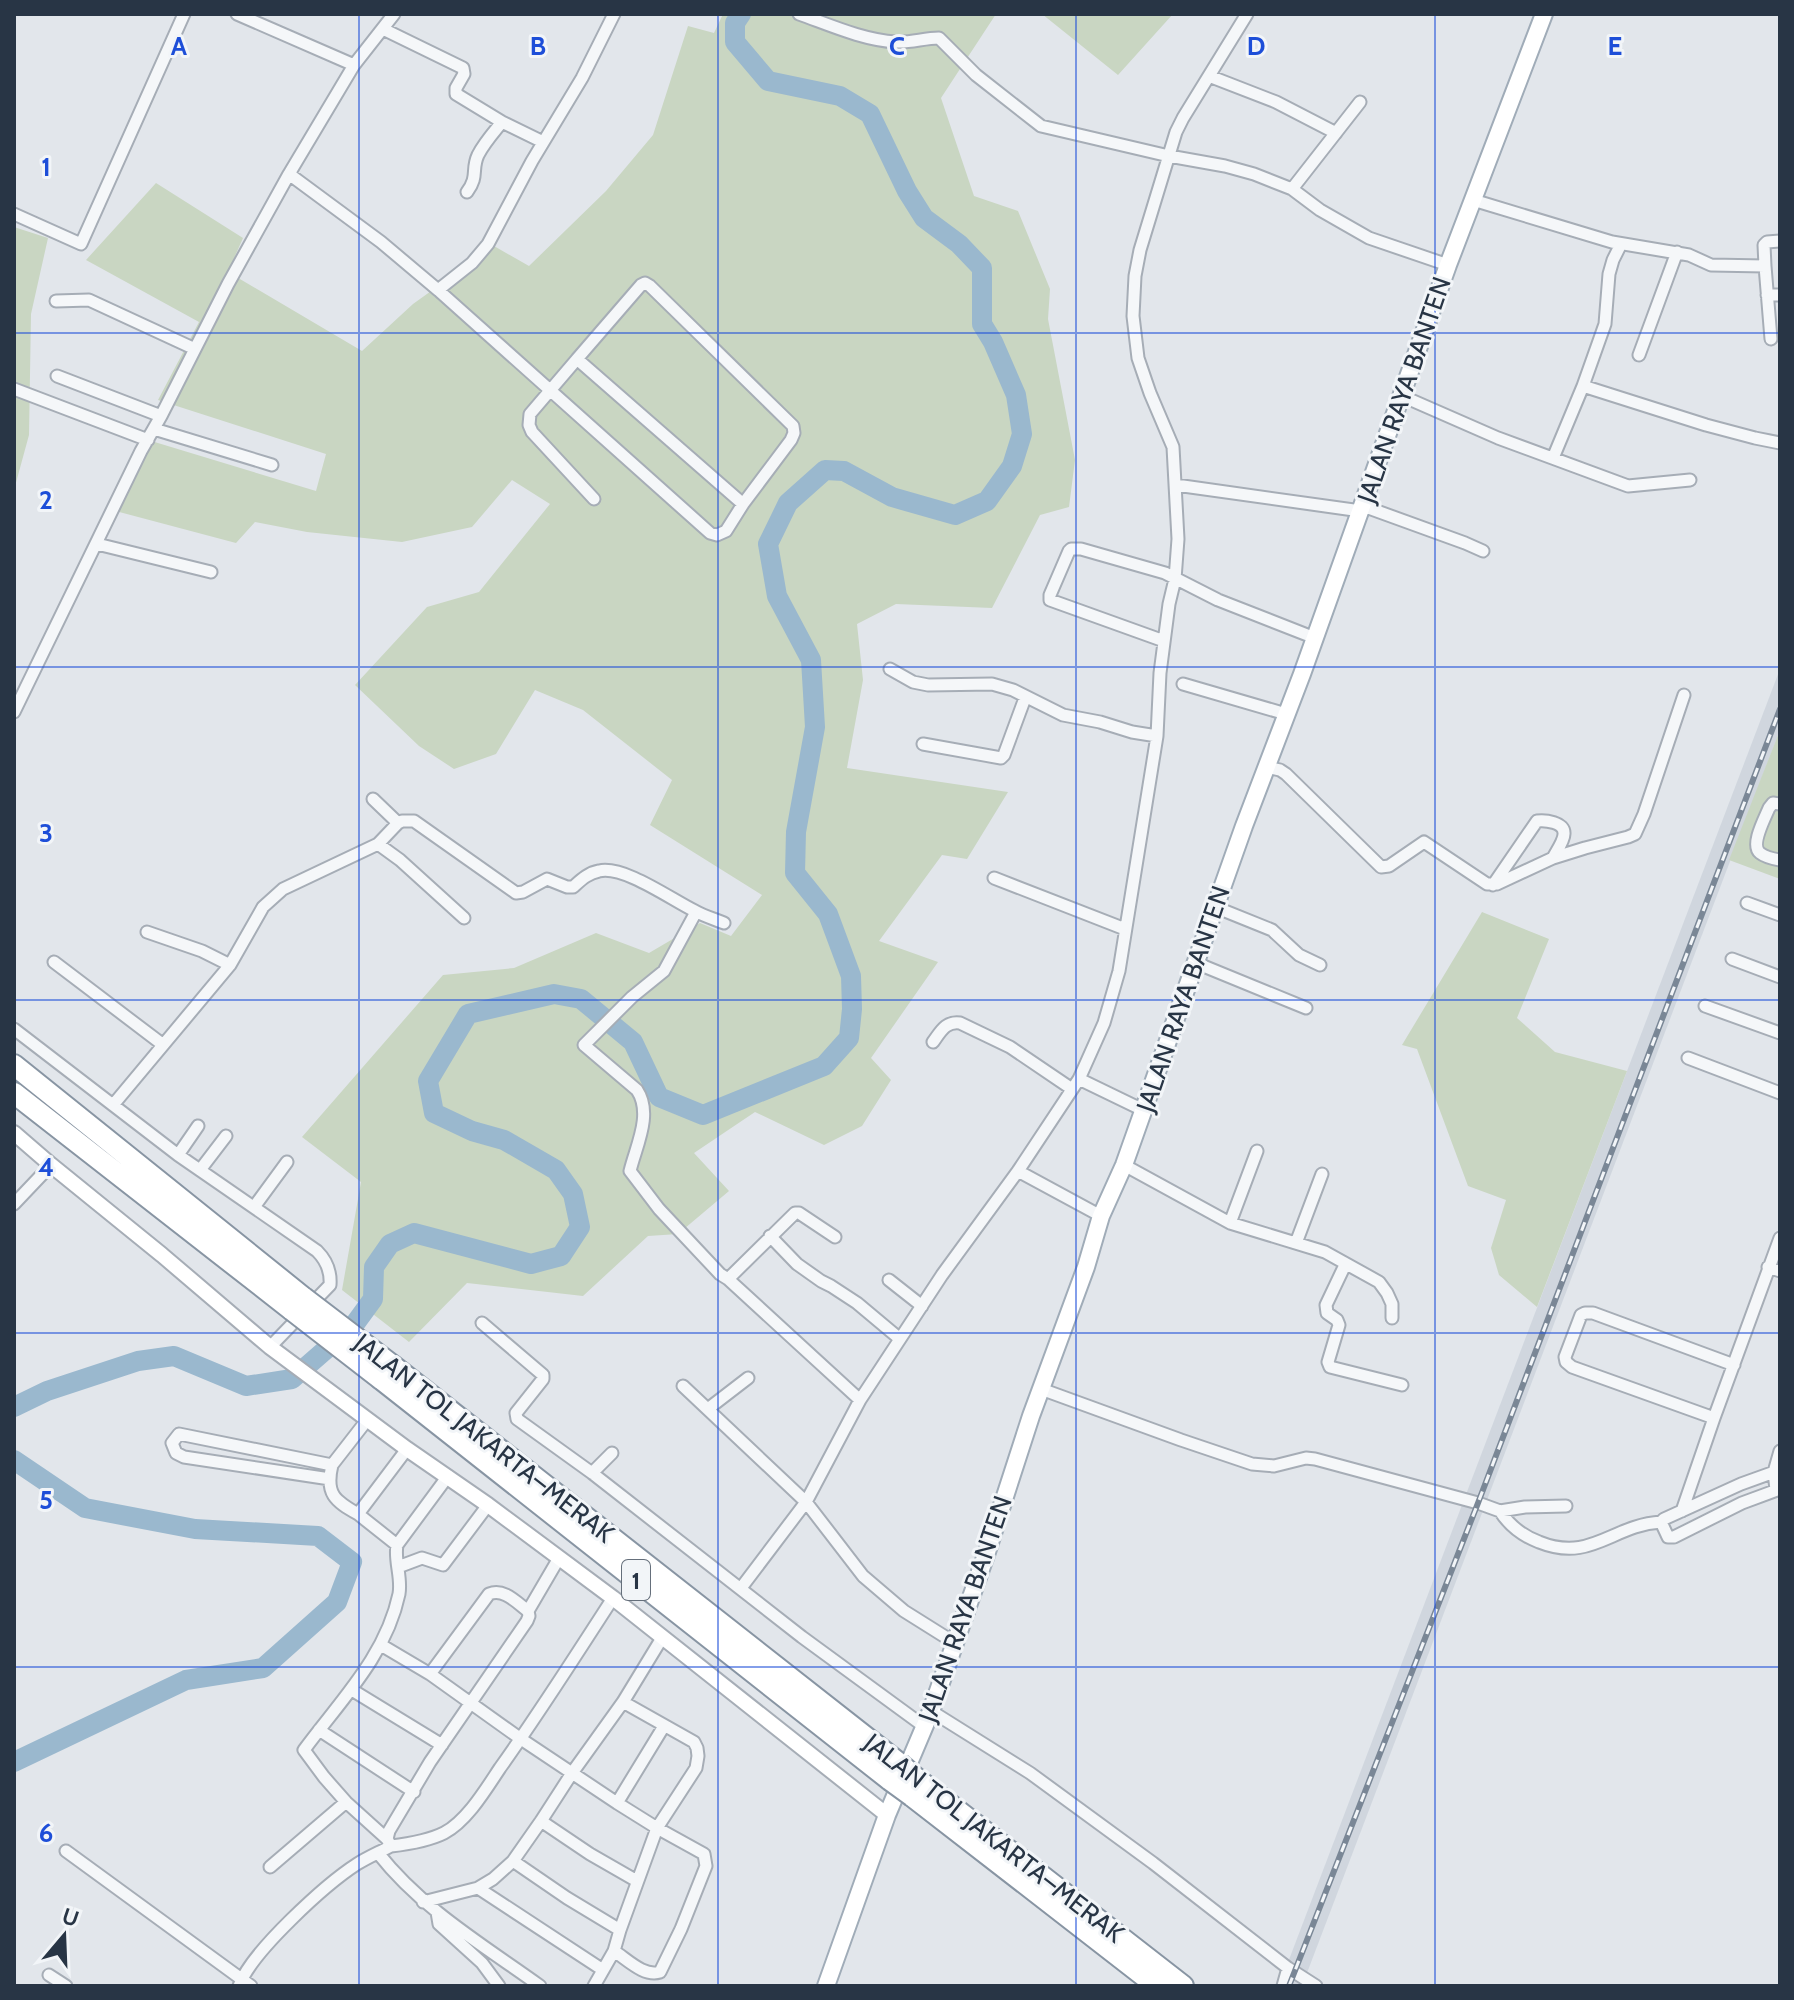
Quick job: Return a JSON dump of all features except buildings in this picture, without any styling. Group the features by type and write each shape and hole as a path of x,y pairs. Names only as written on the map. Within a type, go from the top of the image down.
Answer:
{"highway":[{"name":"JALAN TOL JAKARTA–MERAK","path":"14,1065 298,1304"},
{"name":"JALAN TOL JAKARTA–MERAK","path":"14,1093 387,1372 914,1787 1157,1986"},
{"name":"JALAN TOL JAKARTA–MERAK","path":"914,1787 1183,1986"}],"main road":[{"name":"JALAN RAYA BANTEN","path":"826,1986 887,1815 928,1719 1086,1267 1101,1216 1124,1165 1448,265 1544,14"}],"street":[{"path":"14,214 81,244 184,14"},
{"path":"237,14 354,65"},
{"path":"14,712 228,284 354,65 394,14"},
{"path":"438,290 472,263 488,244 543,142 582,78 614,14"},
{"path":"799,14 893,42 939,38 976,75 1041,126 1240,170 1292,189 1320,210 1369,238 1448,265"},
{"path":"741,1588 806,1502 860,1400 1075,1084 1104,1023 1119,971 1157,736 1160,673 1178,539 1173,447 1138,358 1133,316 1135,276 1176,132 1247,14"},
{"path":"383,29 463,68 464,74 456,94 543,142"},
{"path":"1209,76 1276,102 1336,133"},
{"path":"1292,189 1360,102"},
{"path":"467,192 476,176 478,154 502,122"},
{"path":"289,174 381,242 438,290 550,390 710,533 717,535 726,531 791,440 793,426 645,283 641,285 550,390 530,414 532,432 594,499"},
{"path":"1473,200 1621,244 1689,255 1711,265 1765,266"},
{"path":"1771,339 1774,295 1765,266 1764,245 1780,241"},
{"path":"1553,458 1605,324 1609,274 1621,244"},
{"path":"1639,355 1677,252"},
{"path":"56,301 89,300 195,349"},
{"path":"577,359 743,504"},
{"path":"57,376 161,416"},
{"path":"1583,386 1706,425 1780,443"},
{"path":"14,389 148,440"},
{"path":"1402,396 1498,438 1628,486 1690,480"},
{"path":"154,429 272,465"},
{"path":"1176,485 1362,508 1483,551"},
{"path":"97,544 211,572"},
{"path":"1164,641 1050,600 1069,551 1081,549 1165,573 1218,600 1315,638"},
{"path":"890,669 913,682 928,685 992,684 1013,690 1063,715 1157,736"},
{"path":"1183,684 1286,714"},
{"path":"1266,767 1286,774 1381,867 1389,866 1424,842 1493,885 1553,858 1635,834 1684,695"},
{"path":"923,744 1001,758 1025,698"},
{"path":"373,799 398,823"},
{"path":"1780,804 1773,803 1769,808 1756,843 1756,849 1761,854 1780,860"},
{"path":"113,1105 230,965 263,907 283,889 378,844 398,823 407,820 414,821 516,893 547,879 573,887 585,876 605,870 628,876 696,912 724,923"},
{"path":"1493,885 1537,821 1543,820 1563,828 1564,834 1553,858"},
{"path":"378,844 464,918"},
{"path":"994,878 1125,929"},
{"path":"1747,903 1780,915"},
{"path":"1215,907 1272,930 1299,955 1320,965"},
{"path":"696,912 664,971 632,997 585,1047 641,1096 641,1135 630,1171 666,1217 722,1276 860,1400"},
{"path":"147,932 202,951 230,965"},
{"path":"1732,959 1780,977"},
{"path":"54,962 162,1044"},
{"path":"1196,963 1306,1008"},
{"path":"1705,1006 1780,1033"},
{"path":"933,1042 946,1025 960,1023 1075,1084 1143,1110"},
{"path":"14,1029 178,1155 317,1251 327,1265 330,1279 327,1289 274,1351"},
{"path":"1688,1058 1780,1093"},
{"path":"178,1155 198,1126"},
{"path":"14,1133 274,1351 613,1598 887,1815"},
{"path":"200,1170 226,1136"},
{"path":"1230,1223 1257,1151"},
{"path":"254,1207 287,1162"},
{"path":"14,1204 51,1165"},
{"path":"1124,1165 1230,1223 1325,1252 1379,1282 1392,1304 1392,1318"},
{"path":"1018,1171 1101,1216"},
{"path":"1296,1243 1322,1174"},
{"path":"728,1279 795,1213 835,1237"},
{"path":"770,1236 797,1264 857,1303 900,1339"},
{"path":"1682,1511 1734,1365 1774,1269 1780,1238"},
{"path":"1345,1265 1326,1305 1327,1313 1339,1325 1328,1362 1330,1367 1402,1385"},
{"path":"889,1280 922,1306"},
{"path":"1714,1418 1572,1367 1565,1357 1581,1315 1593,1313 1734,1365"},
{"path":"482,1323 543,1375 516,1413 517,1419 592,1473 802,1637 928,1719 1030,1773 1316,1986"},
{"path":"709,1408 748,1378"},
{"path":"683,1386 806,1502 863,1576 904,1611 955,1643"},
{"path":"1041,1389 1252,1464 1274,1466 1306,1458 1315,1459 1500,1511 1566,1506"},
{"path":"363,1417 332,1465 331,1491 338,1503 358,1514 397,1545"},
{"path":"330,1479 184,1457 176,1453 172,1443 179,1434 332,1465"},
{"path":"358,1514 407,1449"},
{"path":"1661,1522 1668,1537 1674,1537 1742,1503 1778,1490 1780,1451"},
{"path":"592,1473 612,1453"},
{"path":"1500,1511 1516,1529 1532,1540 1555,1549 1574,1550 1594,1545 1626,1530 1661,1522 1741,1484 1777,1471"},
{"path":"389,1842 346,1802 304,1750 352,1690 381,1645 400,1589 397,1545 448,1476"},
{"path":"398,1567 422,1558 443,1565 488,1505"},
{"path":"389,1842 389,1831 430,1762 527,1621 528,1611 559,1558"},
{"path":"430,1674 489,1594 502,1592 528,1611"},
{"path":"66,1851 244,1983 287,1925 356,1865 378,1853 389,1842 422,1841 455,1826 477,1802 521,1739 613,1598"},
{"path":"423,1902 478,1888 513,1861 623,1702 662,1638"},
{"path":"381,1645 430,1674 617,1803 704,1854 706,1866 660,1972 648,1974 614,1951"},
{"path":"352,1690 442,1745"},
{"path":"594,1986 614,1951 657,1828 696,1768 698,1756 694,1742 623,1702"},
{"path":"617,1803 664,1726"},
{"path":"319,1730 414,1792"},
{"path":"270,1867 346,1802"},
{"path":"541,1821 637,1881"},
{"path":"378,1853 423,1902 540,1986"},
{"path":"513,1861 620,1930"},
{"path":"478,1888 603,1970"},
{"path":"437,1912 439,1924 482,1963 499,1986"},
{"path":"1283,1986 1288,1968"},
{"path":"49,1975 66,1986"}],"shaded area":[{"path":"1780,669 1780,730 1302,1986 1279,1986"}],"green space":[{"path":"723,14 996,14 941,98 974,196 1018,211 1050,289 1048,319 1075,460 1069,507 1040,515 992,608 896,604 857,624 863,680 847,768 1008,792 967,859 942,855 879,941 938,962 871,1058 891,1080 862,1126 824,1145 755,1112 694,1153 729,1191 678,1234 648,1236 583,1296 467,1283 409,1342 342,1290 361,1182 302,1137 443,975 514,968 596,933 649,953 700,923 731,936 762,895 650,825 672,780 583,710 535,690 496,754 454,769 419,746 355,685 427,607 479,592 550,504 512,480 472,527 402,542 307,532 255,522 236,543 108,509 148,440 316,491 326,454 158,400 199,322 86,260 156,183 243,238 228,272 362,351 413,304 494,246 529,266 606,191 653,135 688,26 714,33"},
{"path":"1042,14 1173,14 1118,75"},
{"path":"14,227 48,238 31,314 29,435 14,490"},
{"path":"1780,730 1780,879 1729,860"},
{"path":"1482,912 1549,939 1517,1018 1555,1052 1627,1071 1537,1307 1499,1275 1491,1248 1506,1200 1468,1186 1417,1049 1402,1045"}],"waterway":[{"path":"14,1407 47,1391 138,1361 174,1356 246,1386 292,1379 354,1325 373,1299 374,1267 390,1244 414,1233 531,1264 561,1256 580,1227 573,1194 556,1170 504,1140 472,1131 434,1113 428,1081 468,1014 554,994 581,999 633,1042 659,1097 703,1115 824,1066 849,1038 851,976 828,914 795,873 796,832 815,727 811,660 777,596 768,544 788,503 825,470 844,471 892,497 955,515 987,501 1012,466 1022,434 1016,395 982,324 982,268 959,244 924,218 907,191 870,114 840,96 768,81 735,42 735,23 741,14"},
{"path":"14,1460 85,1508 195,1529 318,1536 352,1562 337,1602 263,1668 186,1680 14,1762"}],"railway":[{"path":"1289,1986 1478,1503 1780,709"}]}
